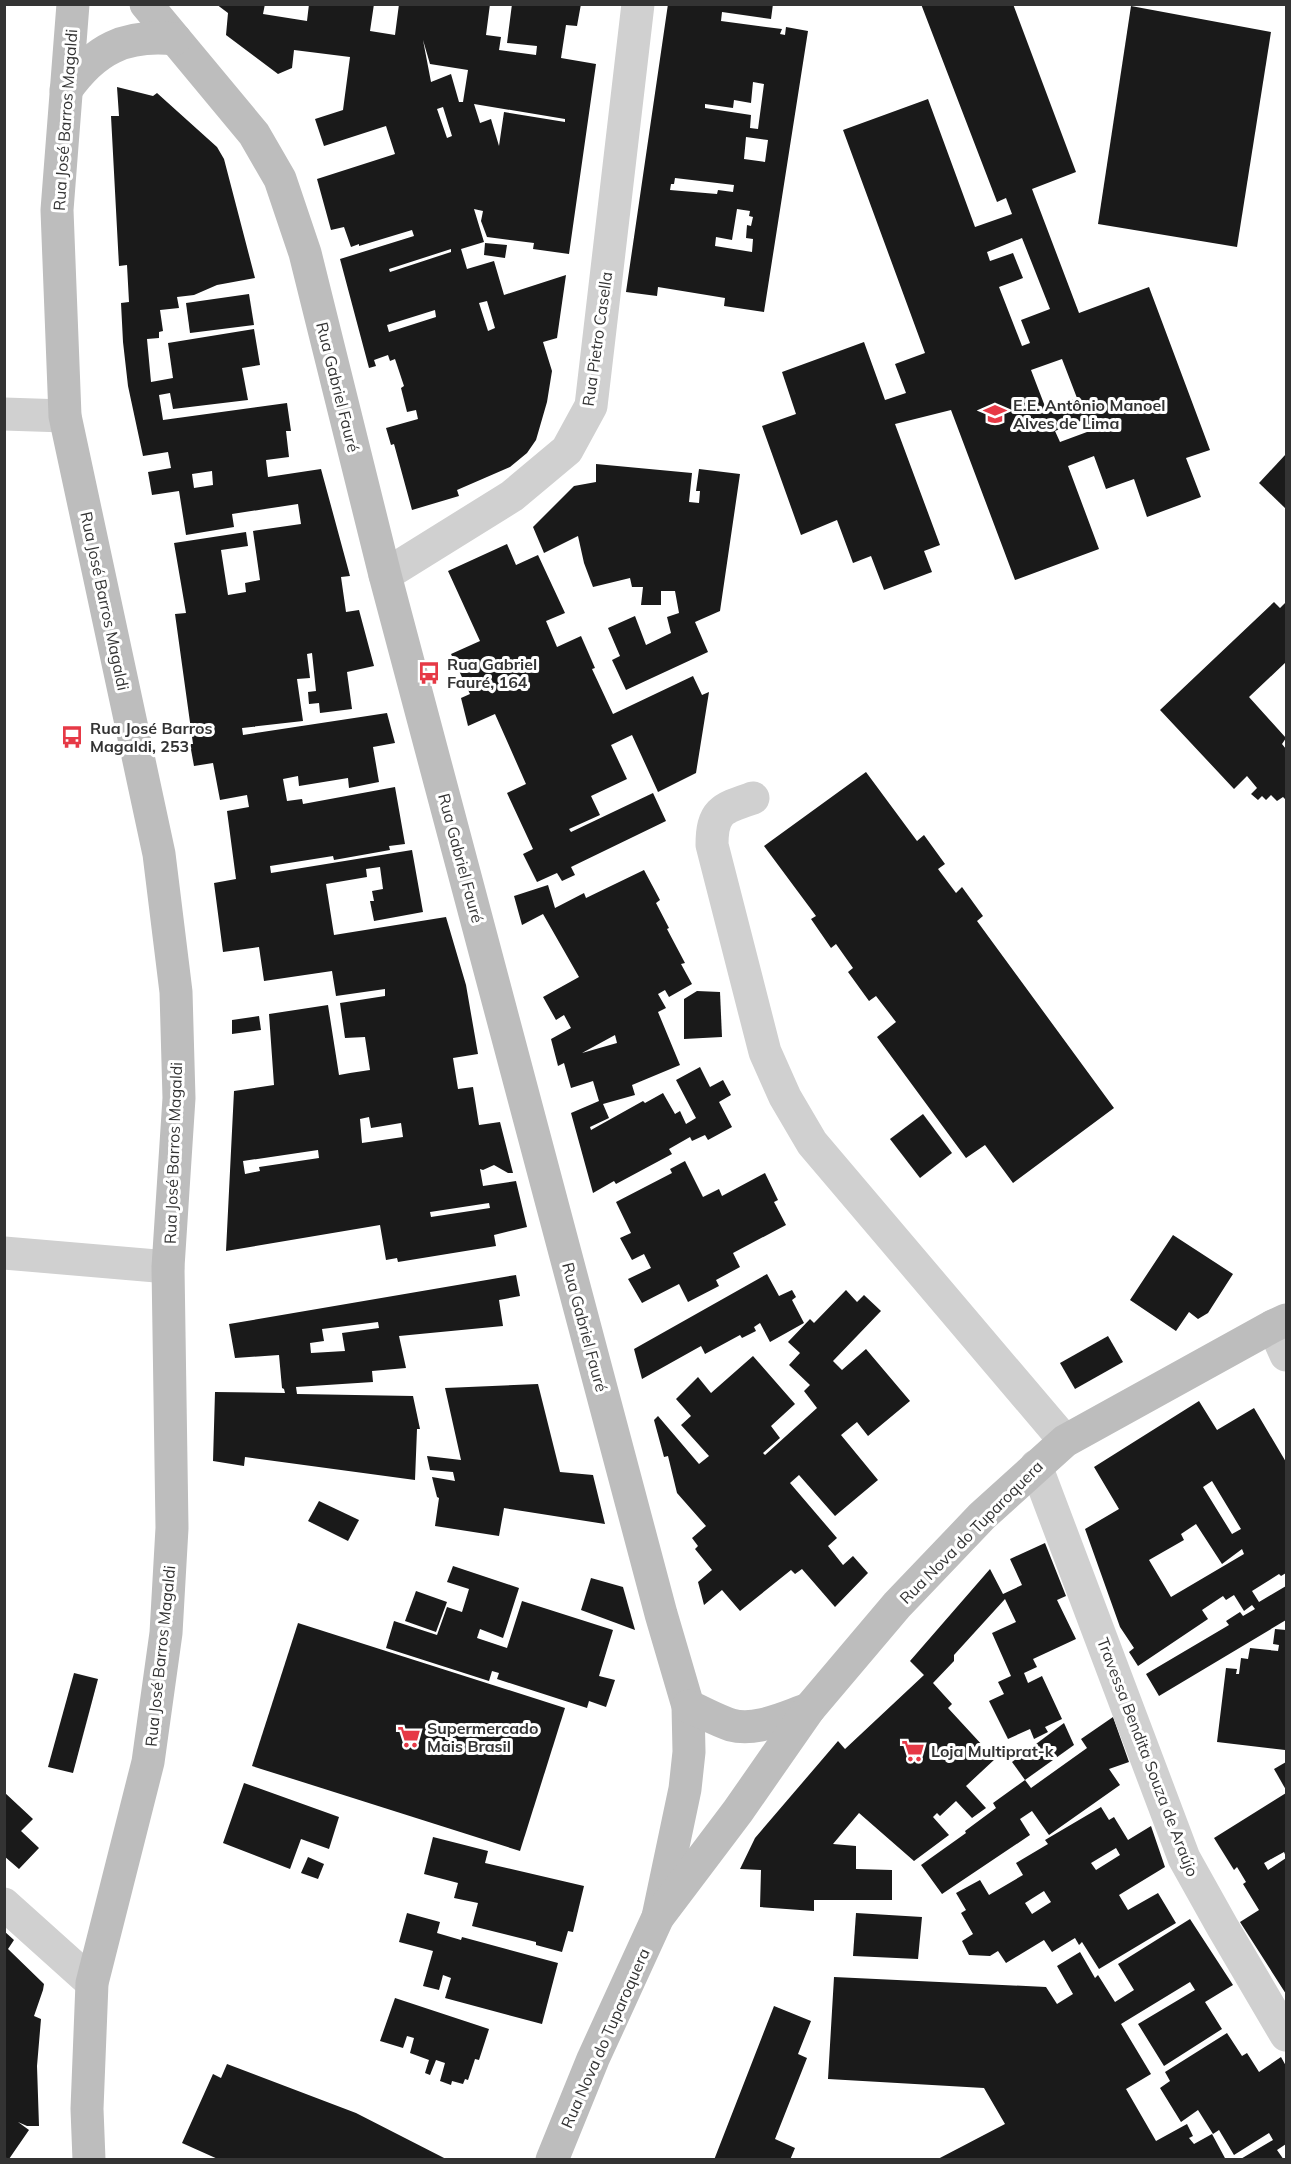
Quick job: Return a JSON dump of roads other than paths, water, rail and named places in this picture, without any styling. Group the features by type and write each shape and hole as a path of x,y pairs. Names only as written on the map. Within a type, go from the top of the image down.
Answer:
{"main road":[{"name":"Rua José Barros Magaldi","path":"73,4 57,210 65,416 159,854 176,992 179,1098 168,1266 172,1528 166,1633 148,1762 92,1983 87,2109 89,2160"},
{"name":"Rua Gabriel Fauré","path":"146,4 254,134 280,179 305,253 386,575 687,1706"},
{"path":"66,90 79,72 95,57 114,46 154,37 175,39"},
{"name":"Rua Nova do Tuparoquera","path":"552,2160 593,2059 658,1917 738,1811 809,1709 897,1605 982,1516 1065,1441 1282,1334"},
{"path":"687,1706 730,1724 746,1727 764,1724 809,1709"},
{"name":"Rua Nova do Tuparoquera","path":"658,1917 685,1789 689,1752 687,1706"}],"street":[{"name":"Rua Pietro Casella","path":"386,575 512,496 567,450 591,406 638,4"},
{"path":"4,414 65,416"},
{"path":"753,798 726,806 717,815 712,829 712,845 765,1052 785,1097 812,1143 1065,1441"},
{"path":"4,1253 168,1266"},
{"name":"Travessa Bendita Souza de Araújo","path":"1036,1466 1184,1858 1287,2035"},
{"path":"4,1904 92,1983"}],"place":[{"name":"E.E. Antônio Manoel Alves de Lima","path":"995,414"},
{"name":"Rua Gabriel Fauré, 164","path":"429,673"},
{"name":"Rua José Barros Magaldi, 253","path":"72,737"},
{"name":"Supermercado Mais Brasil","path":"409,1737"},
{"name":"Loja Multiprat-k","path":"913,1751"}]}
